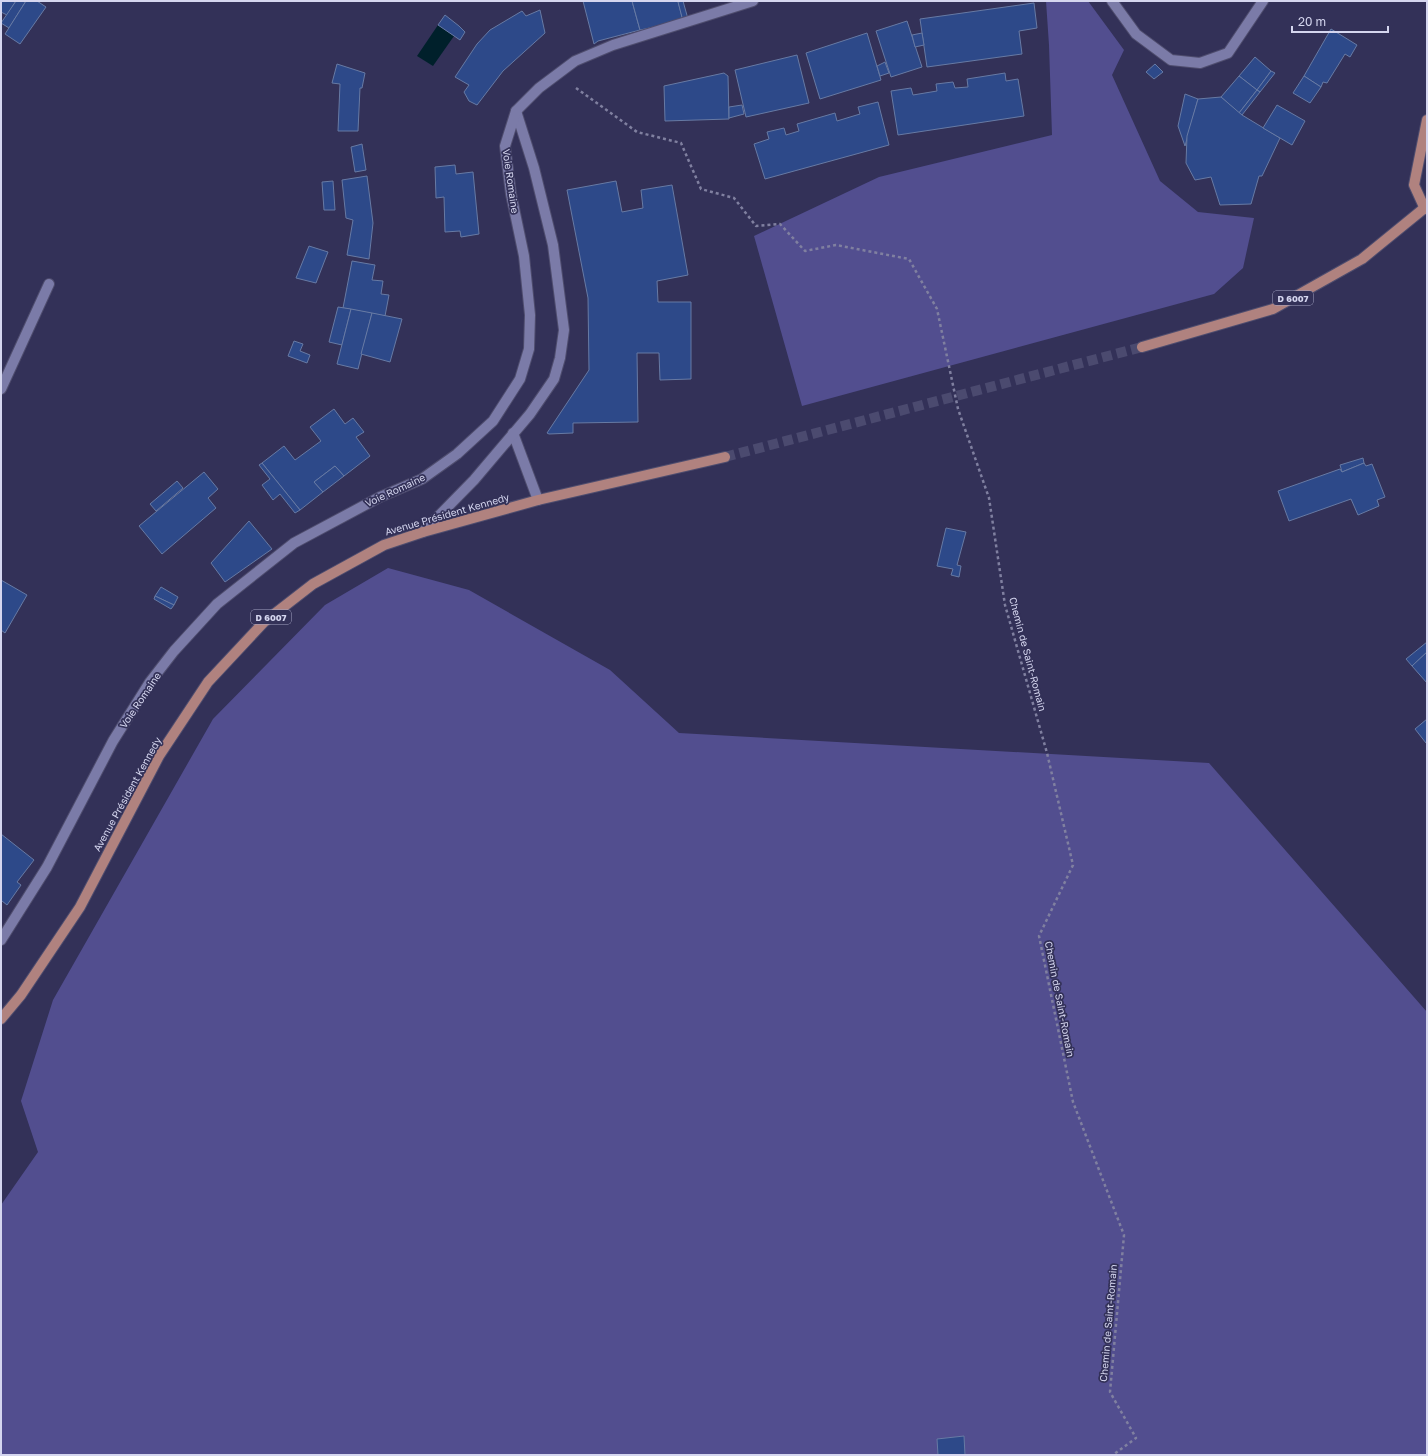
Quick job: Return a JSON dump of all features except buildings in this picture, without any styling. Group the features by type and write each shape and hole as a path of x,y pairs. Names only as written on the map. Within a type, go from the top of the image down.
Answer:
{"main road":[{"path":"1426,208 1414,184 1427,120"},
{"name":"D 6007","path":"1142,347 1273,309 1362,259 1426,208"},
{"name":"Avenue Président Kennedy","path":"1,1019 21,995 80,907 159,756 208,682 264,622 313,584 384,545 423,532 538,500 725,457"}],"street":[{"name":"Voie Romaine","path":"1,940 47,867 113,741 150,682 174,651 217,604 294,543 380,497 422,479 457,454 493,421 520,379 529,349 530,315 524,256 511,194 505,146 516,111 539,88 557,73 575,61 613,45 753,1"},
{"path":"1112,1 1136,34 1171,60 1200,63 1228,53 1263,1"},
{"path":"423,532 474,480 530,414 554,379 560,358 564,330 553,245 534,168 516,111"},
{"path":"1,389 49,284"},
{"path":"513,433 538,500"}],"path":[{"name":"Chemin de Saint-Romain","path":"557,73 637,132 681,143 701,189 734,198 756,226 780,224 805,251 836,245 909,259 937,309 958,409 989,498 1005,605 1047,753 1073,865 1039,936 1073,1102 1124,1235 1110,1392 1136,1438 1113,1455"}],"shaded area":[{"path":"1046,1 1088,1 1124,50 1112,75 1160,181 1198,212 1254,218 1243,268 1214,294 802,406 754,236 879,177 1052,135"},
{"path":"388,568 469,590 610,670 679,733 1209,763 1427,1012 1427,1455 1,1455 1,1205 38,1152 21,1101 53,1000 213,719 325,605"}],"water":[{"path":"438,25 454,36 433,66 417,56"}],"tunnel":[{"path":"725,457 1142,347"}]}
